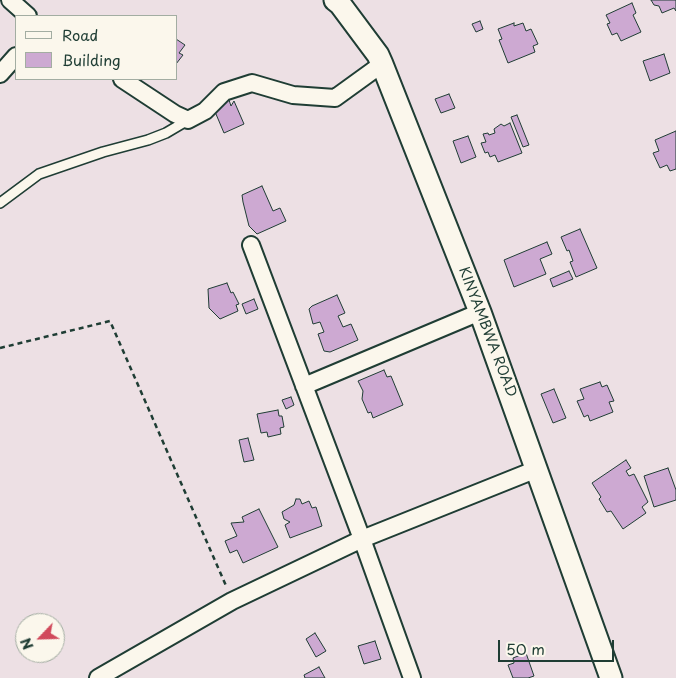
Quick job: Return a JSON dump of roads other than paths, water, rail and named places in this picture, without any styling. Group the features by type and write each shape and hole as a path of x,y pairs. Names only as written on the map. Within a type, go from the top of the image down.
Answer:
{"street":[{"path":"10,0 27,15"},
{"name":"KINYAMBWA ROAD","path":"344,3 382,64 480,312 611,678"},
{"path":"0,74 15,57"},
{"path":"124,80 175,114 188,120 205,111 224,92 252,83 293,95 335,98 382,64"},
{"path":"251,245 362,539 412,678"},
{"path":"304,386 480,312"},
{"path":"108,675 232,601 362,539 537,469"}],"lane":[{"path":"0,203 38,174 103,152 148,140 166,133 188,120"}]}
